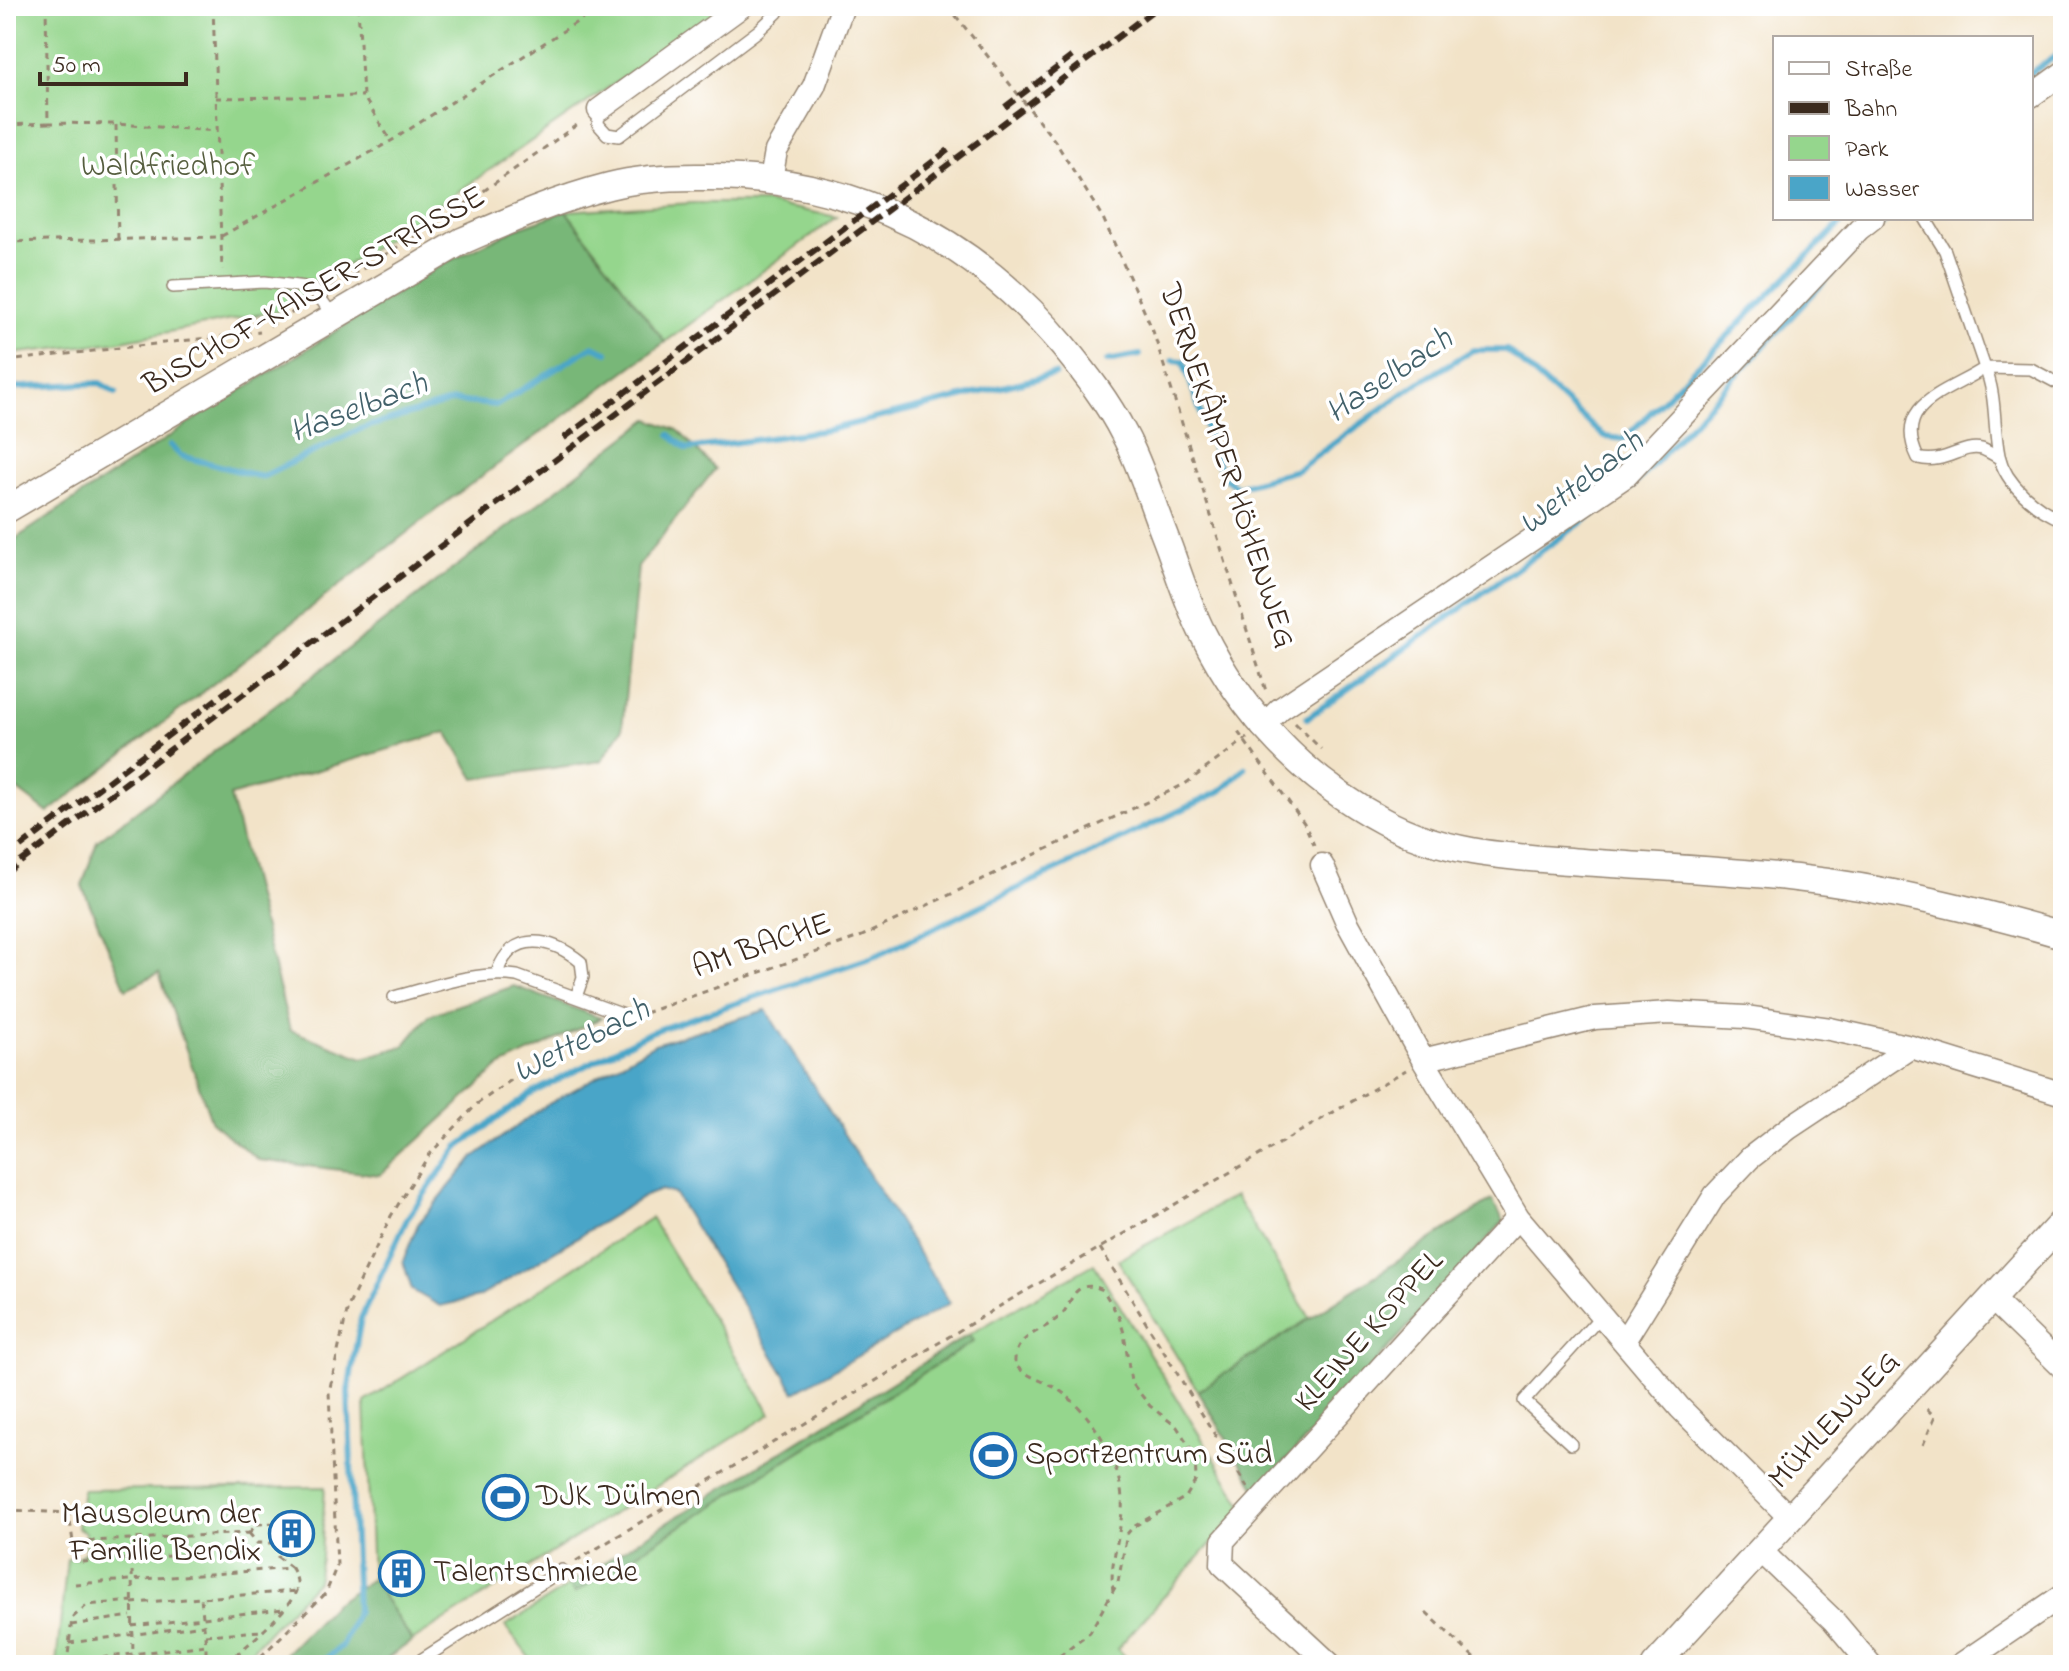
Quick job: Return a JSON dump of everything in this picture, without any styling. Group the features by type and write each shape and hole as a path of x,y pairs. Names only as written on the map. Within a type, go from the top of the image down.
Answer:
{"street":[{"path":"599,110 742,6"},
{"path":"771,180 776,151 814,86 843,6"},
{"path":"2033,95 2063,73"},
{"name":"BISCHOF-KAISER-STRASSE","path":"6,510 462,241 519,215 610,186 667,177 729,176 807,186 906,220 993,274 1046,326 1091,379 1126,436 1201,631 1225,674 1262,726 1303,766 1343,798 1385,823 1437,844 1490,855 1797,878 1881,891 1976,911 2063,935"},
{"path":"1262,726 1626,476 1870,220"},
{"path":"1322,865 1347,922 1423,1060 1518,1217 1680,1408 1791,1519"},
{"path":"1423,1060 1595,1018 1669,1013 1745,1017 1830,1029 1911,1047 2063,1094"},
{"path":"1624,1341 1715,1195 1750,1158 1789,1128 1911,1047"},
{"name":"KLEINE KOPPEL","path":"1331,1665 1222,1564 1223,1541 1518,1217"},
{"name":"MÜHLENWEG","path":"1655,1665 2063,1221"},
{"path":"1992,1299 2063,1368"},
{"path":"1761,1551 1833,1620 1871,1665"},
{"path":"1960,1665 1987,1658 2063,1595"}],"lane":[{"path":"599,110 598,124 607,134 619,136 758,31 780,6"},
{"path":"1926,220 1945,251 1992,383 1999,458 2016,486 2045,512 2063,520"},
{"path":"173,287 265,282 313,288 333,316"},
{"path":"1999,458 1980,448 1932,461 1918,458 1910,442 1913,418 1922,404 1985,368 2031,369 2063,386"},
{"path":"497,973 506,954 520,945 535,941 552,944 568,951 581,962 583,977 576,997"},
{"path":"394,997 497,973 517,976 632,1018"},
{"path":"1571,1444 1524,1401 1602,1315"},
{"path":"413,1665 562,1570"}],"path":[{"path":"46,6 48,123"},
{"path":"213,6 223,284"},
{"path":"358,6 363,96 391,141"},
{"path":"6,242 118,242 220,237 391,141 602,6"},
{"name":"DERNEKÄMPER HÖHENWEG","path":"948,6 1055,141 1103,218 1153,331 1266,691 1262,726 1321,749"},
{"path":"216,98 363,96"},
{"path":"116,124 118,242"},
{"path":"6,125 116,124 217,131"},
{"path":"6,361 260,332"},
{"name":"AM BACHE","path":"252,1665 326,1593 337,1565 329,1392 348,1307 391,1216 429,1155 477,1104 524,1071 632,1018 862,936 1185,784 1262,726"},
{"path":"562,1570 1099,1247 1423,1060"},
{"path":"1099,1247 1257,1504"},
{"path":"1052,1665 1061,1654 1090,1632 1113,1591 1118,1582 1127,1534 1133,1527 1186,1497 1196,1480 1195,1455 1189,1441 1177,1427 1150,1406 1131,1382 1119,1317 1103,1290 1086,1286 1077,1290 1062,1316 1022,1341 1014,1353 1015,1365 1023,1373 1062,1392 1086,1416 1103,1442 1118,1477 1122,1508 1111,1577 1113,1591"},
{"path":"1909,1392 1935,1417 1923,1445"},
{"path":"6,1510 69,1513 73,1542 249,1533 257,1524 276,1522 278,1557 292,1568 297,1577 297,1591 263,1631 236,1655 230,1656 229,1661 223,1661 222,1665"},
{"path":"249,1533 257,1543 277,1543"},
{"path":"82,1562 228,1552"},
{"path":"132,1559 133,1665 206,1653 201,1598"},
{"path":"75,1584 292,1568"},
{"path":"206,1645 67,1663 72,1618 87,1605 297,1591"},
{"path":"132,1626 283,1609"},
{"path":"1426,1612 1482,1665"},
{"path":"71,1625 132,1616"},
{"path":"69,1643 204,1625"},
{"path":"205,1635 263,1631"}],"green space":[{"name":"Waldfriedhof","path":"6,6 726,6 452,196 278,311 116,342 10,354 6,331"},
{"path":"693,203 767,203 837,217 665,342 566,211"},
{"path":"566,211 665,342 441,506 48,813 6,781 6,545 200,416 445,263 515,229"},
{"path":"649,419 678,430 715,469 638,567 622,730 601,761 475,779 447,732 230,796 290,1030 363,1058 404,1046 429,1015 514,986 601,1018 499,1067 380,1175 259,1160 212,1123 159,973 126,989 82,886 97,841"},
{"path":"1235,1196 1310,1318 1198,1391 1118,1260"},
{"path":"1492,1200 1504,1221 1258,1492 1198,1391"},
{"name":"DJK Dülmen","path":"651,1218 771,1414 412,1641 372,1579 365,1402"},
{"name":"Sportzentrum Süd","path":"1094,1264 1244,1507 1117,1649 1135,1665 535,1665 505,1626 968,1335"},
{"path":"968,1335 974,1341 575,1593 569,1584"},
{"path":"325,1487 317,1581 237,1665 56,1665 67,1559 77,1558 85,1552 85,1532 77,1527 83,1490"},
{"path":"372,1579 412,1641 378,1665 274,1665 334,1604"}],"water":[{"path":"766,1010 950,1303 795,1392 675,1194 661,1190 645,1196 479,1297 440,1306 412,1290 403,1261 418,1224 474,1157 545,1106 655,1044"}],"waterway":[{"name":"Haselbach","path":"2033,72 2063,51"},
{"name":"Haselbach","path":"1173,360 1183,361 1223,477 1237,487 1297,470 1415,385 1473,350 1507,350 1605,437 1624,439 1844,220"},
{"name":"Wettebach","path":"1307,718 1634,485 1867,236 1887,220"},
{"name":"Haselbach","path":"170,445 181,456 262,477 360,429 453,401 497,405 593,346 607,352"},
{"name":"Haselbach","path":"1107,361 1140,355"},
{"name":"Haselbach","path":"670,435 687,449 828,430 1055,374"},
{"name":"Haselbach","path":"6,388 100,383 116,393"},
{"name":"Wettebach","path":"319,1665 342,1645 357,1611 348,1391 361,1318 408,1217 458,1147 534,1092 651,1032 876,956 1221,791 1245,768"}],"railway":[{"path":"6,873 1159,6"},
{"path":"1005,107 1075,54"},
{"path":"564,438 951,148"},
{"path":"6,858 231,688"}],"place":[{"name":"Sportzentrum Süd","path":"994,1455"},
{"name":"DJK Dülmen","path":"505,1497"},
{"name":"Mausoleum der Familie Bendix","path":"292,1533"},
{"name":"Talentschmiede","path":"402,1573"}]}
